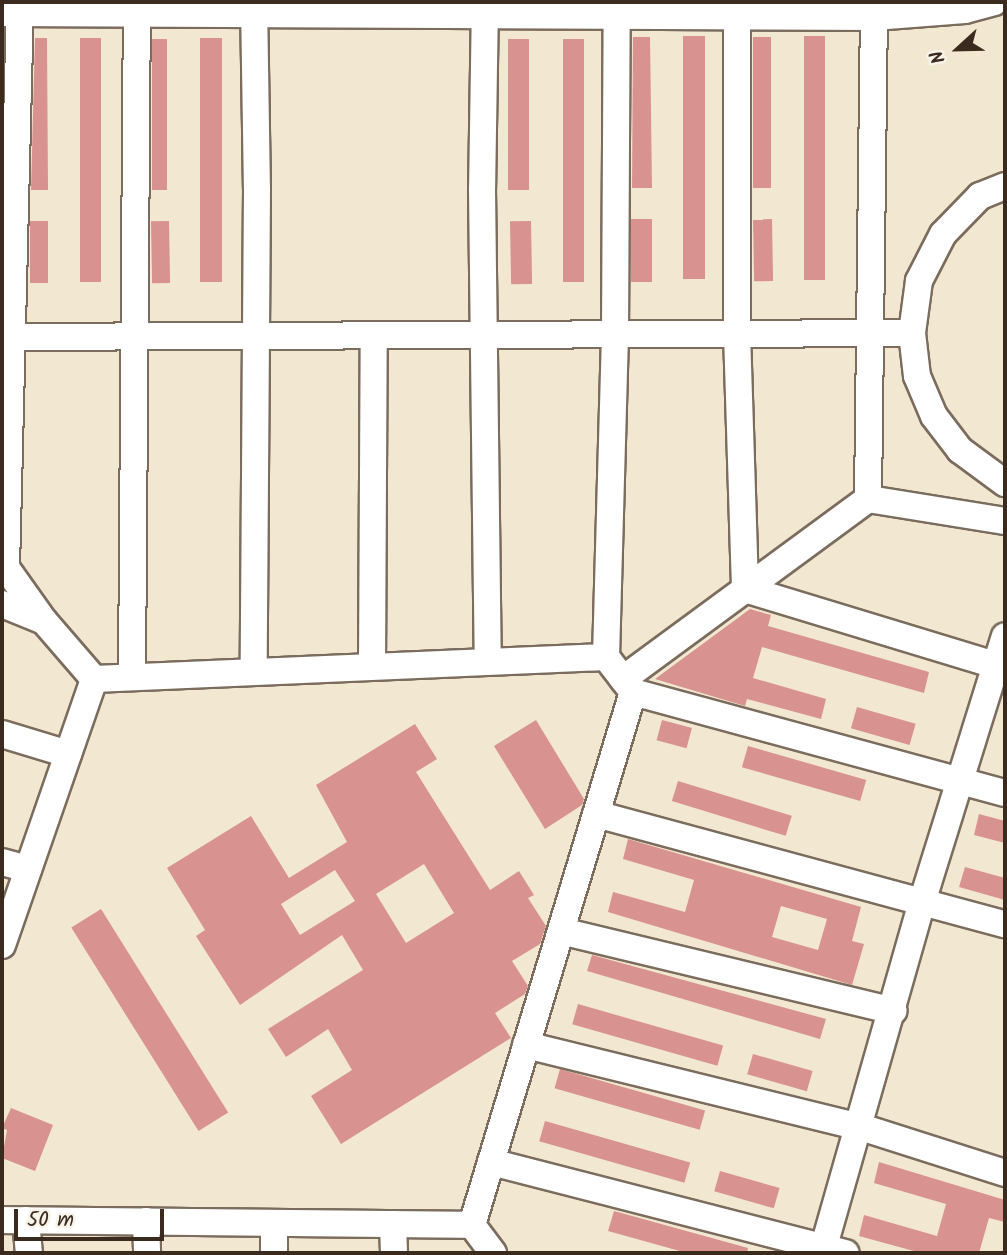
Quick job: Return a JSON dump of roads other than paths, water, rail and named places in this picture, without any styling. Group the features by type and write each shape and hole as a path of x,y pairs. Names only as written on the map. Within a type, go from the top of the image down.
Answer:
{"street":[{"path":"94,679 44,621 4,565 14,9 137,7 965,10 994,2"},
{"path":"132,677 132,337 137,7"},
{"path":"254,8 254,671"},
{"path":"485,8 488,661"},
{"path":"737,9 737,332 745,589"},
{"path":"868,499 874,9"},
{"path":"617,10 615,335 606,657 628,685 1005,793"},
{"path":"1005,186 980,196 943,234 919,281 912,333 918,376 934,416 960,450 1005,483"},
{"path":"8,337 912,333"},
{"path":"373,666 374,335"},
{"path":"472,1225 596,814 628,685 745,589 868,499 1005,521"},
{"path":"745,589 1002,667"},
{"path":"2,604 44,621"},
{"path":"491,1162 831,1251 861,1127 923,899 959,779 1002,667 1005,636"},
{"path":"94,679 606,657"},
{"path":"2,945 94,679"},
{"path":"2,734 68,754"},
{"path":"596,814 1005,923"},
{"path":"2,862 28,869"},
{"path":"561,931 894,1011"},
{"path":"526,1045 861,1127 1005,1173"},
{"path":"29,1253 14,1220 472,1225"},
{"path":"146,1221 147,1253"},
{"path":"274,1223 274,1253"},
{"path":"393,1224 394,1253"},
{"path":"472,1225 493,1253"}]}
